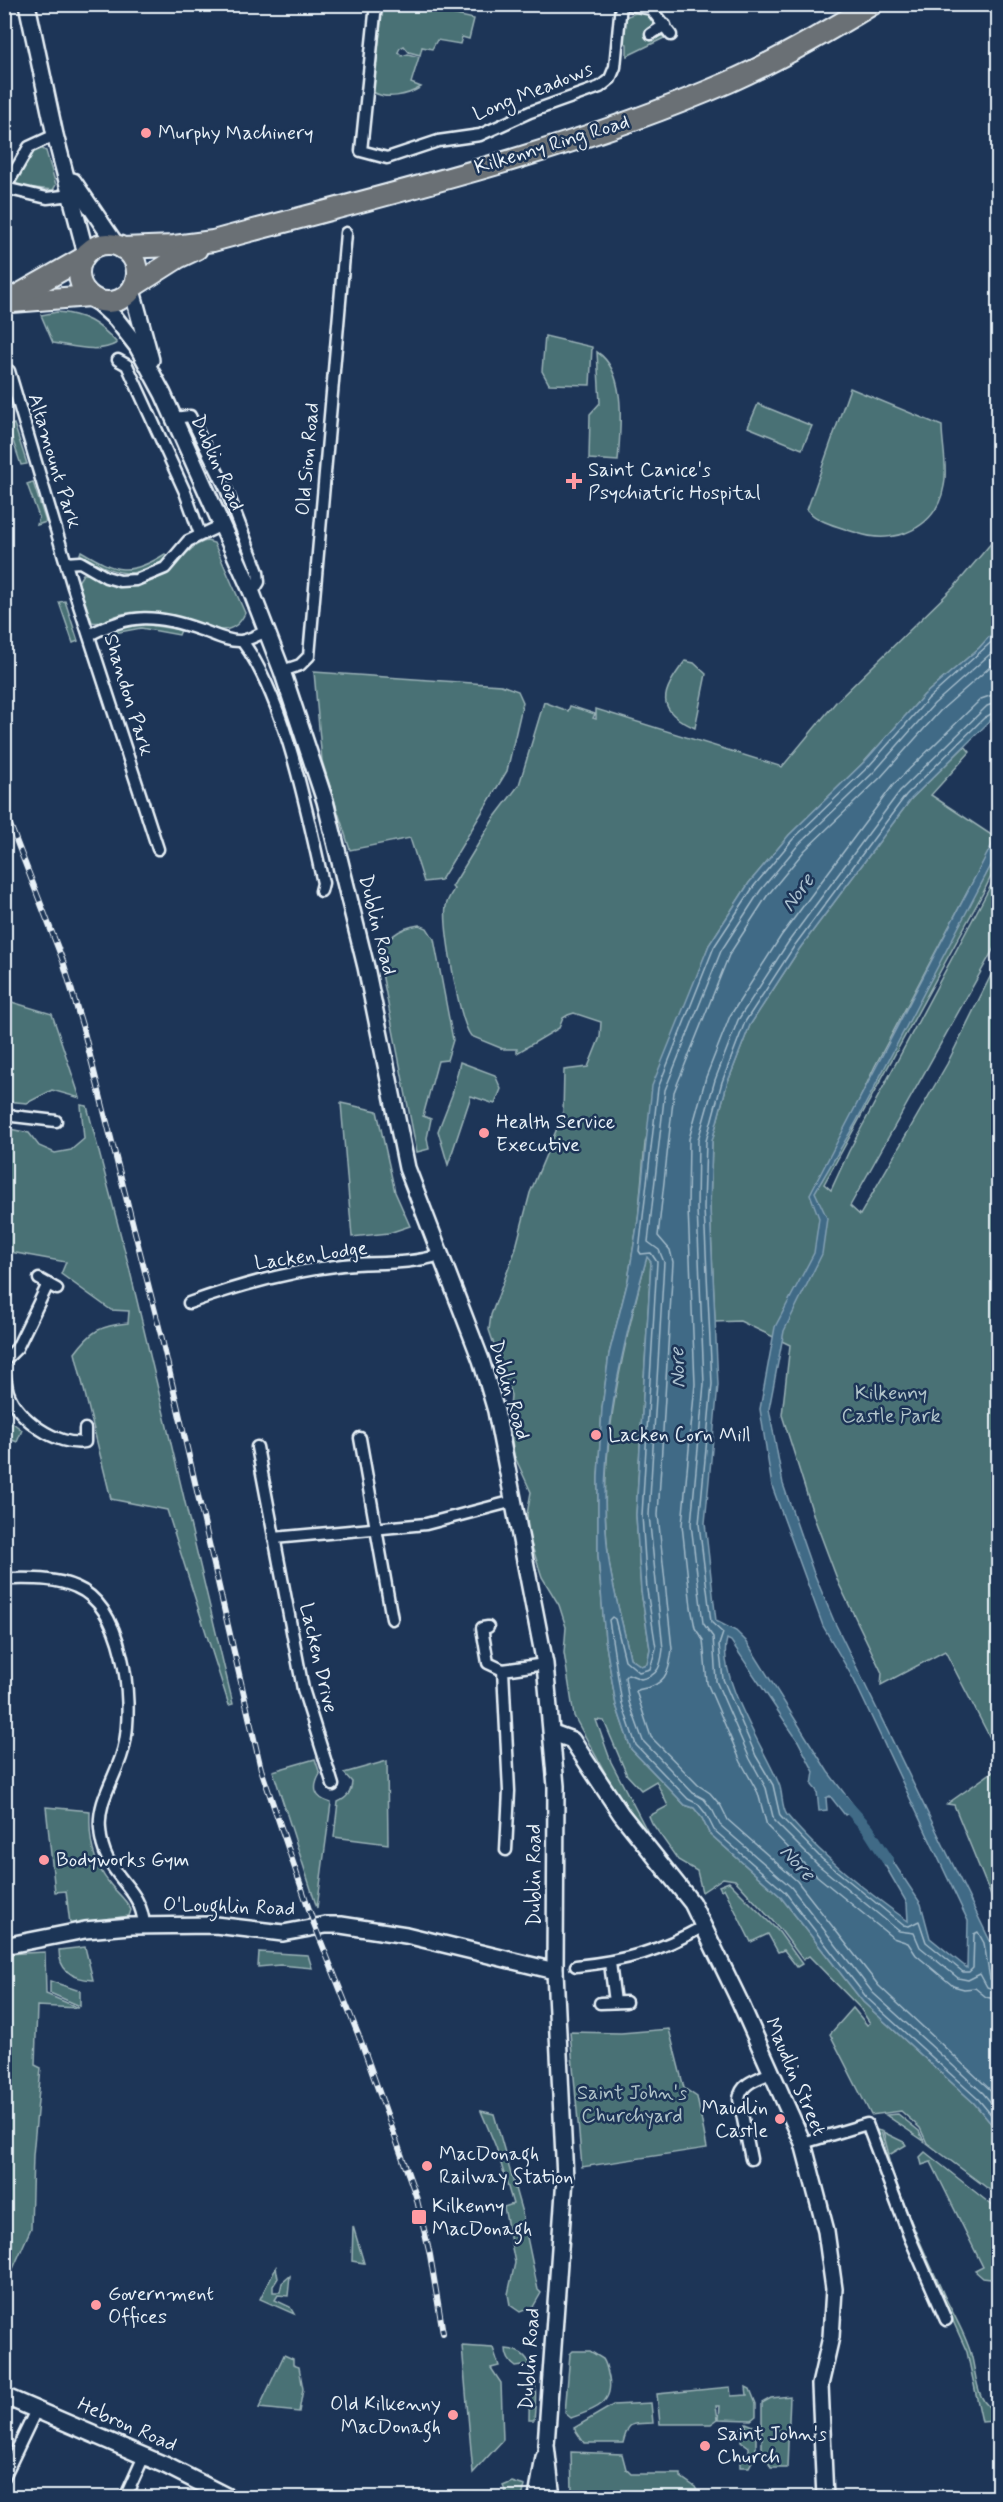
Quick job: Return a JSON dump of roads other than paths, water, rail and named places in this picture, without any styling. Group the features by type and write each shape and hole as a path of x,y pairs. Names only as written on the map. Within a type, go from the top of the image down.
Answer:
{"highway":[{"name":"Kilkenny Ring Road","path":"133,288 178,258 213,242 528,155 637,119 731,81 824,34 873,4"},
{"name":"Kilkenny Ring Road","path":"120,247 174,246 213,242"},
{"path":"102,245 120,247 134,260 137,278 133,288 119,301 112,303 92,298 4,303 84,256 102,245"},
{"path":"84,256 78,275 83,289 92,298"}],"main road":[{"path":"27,4 84,256"},
{"path":"65,168 106,233 120,247"},
{"name":"Dublin Road","path":"133,288 163,394"},
{"name":"Dublin Road","path":"92,298 116,319 136,346 163,394 252,593 282,671 325,801 366,967 407,1168 481,1359 494,1402 544,1664 553,1733 556,1786 555,1971 564,2178 546,2445 536,2495"},
{"name":"Maudlin Street","path":"553,1733 572,1740 627,1823 692,1903 802,2143 826,2231 834,2289 831,2337 820,2385 825,2498"},
{"name":"O'Loughlin Road","path":"4,1946 85,1930 144,1925 215,1925 283,1933 326,1925 341,1925 406,1935 555,1971"},
{"name":"Hebron Road","path":"4,2396 37,2408 144,2456 230,2498"},
{"name":"Dublin Road","path":"546,2445 552,2498"}],"street":[{"name":"Long Meadows","path":"376,4 361,151 371,156 387,158 438,141 480,135 530,112 600,87 610,79 615,67 621,4"},
{"path":"626,4 651,9 668,30 651,34"},
{"path":"55,135 29,147 4,188 47,198 71,195"},
{"name":"Old Sion Road","path":"282,671 300,665 309,656 346,233"},
{"path":"118,360 127,365 185,492 200,534"},
{"name":"Altamount Park","path":"9,371 89,634"},
{"path":"174,418 190,416 226,489 258,572 259,582 252,593"},
{"path":"66,562 80,562 106,577 120,581 136,580 165,568 188,541 222,525"},
{"name":"Shandon Park","path":"158,849 89,634 126,618 146,616 168,620 230,640 242,641"},
{"path":"267,631 242,641 263,677 280,720 323,883 321,891"},
{"path":"4,1115 56,1120"},
{"name":"Lacken Lodge","path":"189,1303 247,1283 343,1265 421,1261 440,1255"},
{"path":"4,1361 17,1348 48,1284"},
{"path":"4,1373 6,1394 33,1423 50,1436 66,1443 85,1442 85,1429"},
{"path":"360,1438 374,1529 392,1619"},
{"name":"Lacken Drive","path":"257,1447 303,1689 333,1785"},
{"path":"274,1538 426,1524 514,1502"},
{"path":"4,1579 49,1579 77,1587 97,1601 108,1615 120,1655 129,1702 125,1745 105,1792 101,1809 101,1844 111,1868 140,1902 144,1925"},
{"path":"488,1627 482,1628 488,1663 503,1670 544,1664"},
{"path":"503,1670 509,1791 506,1850"},
{"path":"576,1966 630,1959 673,1943 704,1926"},
{"path":"600,2003 620,2002 610,1963"},
{"path":"752,2159 739,2099 740,2091 745,2085 771,2073"},
{"path":"802,2143 867,2124 910,2238 946,2320"},
{"path":"4,2477 37,2408"},
{"path":"125,2498 144,2456"}],"water":[{"name":"Nore","path":"998,627 998,713 911,799 800,948 750,1025 727,1084 712,1141 710,1208 718,1385 705,1523 716,1621 736,1631 746,1641 828,1772 854,1806 852,1811 845,1815 830,1796 826,1798 827,1810 819,1811 817,1791 812,1785 814,1772 798,1741 731,1641 727,1639 726,1654 735,1692 779,1784 787,1815 813,1844 844,1872 908,1921 907,1903 875,1848 882,1845 921,1904 930,1938 967,1968 968,1921 854,1680 823,1626 772,1486 760,1409 775,1327 814,1253 819,1218 810,1194 998,833 998,852 855,1124 815,1192 827,1218 822,1254 784,1331 769,1409 783,1484 813,1571 834,1621 990,1941 998,1994 998,2132 974,2103 863,2002 780,1896 709,1833 694,1808 685,1805 631,1749 616,1705 605,1639 598,1555 598,1477 602,1408 609,1354 628,1280 638,1220 652,1086 709,945 749,883 789,835 865,761 924,695 979,648","holes":["647,1257 651,1262 636,1515 641,1591 650,1649 647,1664 641,1666 630,1658 612,1579 606,1529 605,1490 607,1450 619,1372"]}],"waterway":[{"path":"841,1799 868,1829 887,1859"}],"railway":[{"path":"4,809 63,961 84,1032 161,1335 261,1769 314,1924 362,2044 416,2196 430,2255 443,2333"}],"place":[{"name":"Murphy Machinery","path":"146,133"},
{"name":"Saint Canice's Psychiatric Hospital","path":"574,481"},
{"name":"Health Service Executive","path":"484,1133"},
{"name":"Lacken Corn Mill","path":"596,1435"},
{"name":"Bodyworks Gym","path":"44,1860"},
{"name":"Maudlin Castle","path":"780,2119"},
{"name":"MacDonagh Railway Station","path":"427,2166"},
{"name":"Kilkenny MacDonagh","path":"419,2217"},
{"name":"Government Offices","path":"96,2305"},
{"name":"Old Kilkenny MacDonagh","path":"453,2415"},
{"name":"Saint John's Church","path":"705,2446"}],"park label":[{"name":"Kilkenny Castle Park","path":"891,1404"},
{"name":"Saint John's Churchyard","path":"632,2104"}]}
